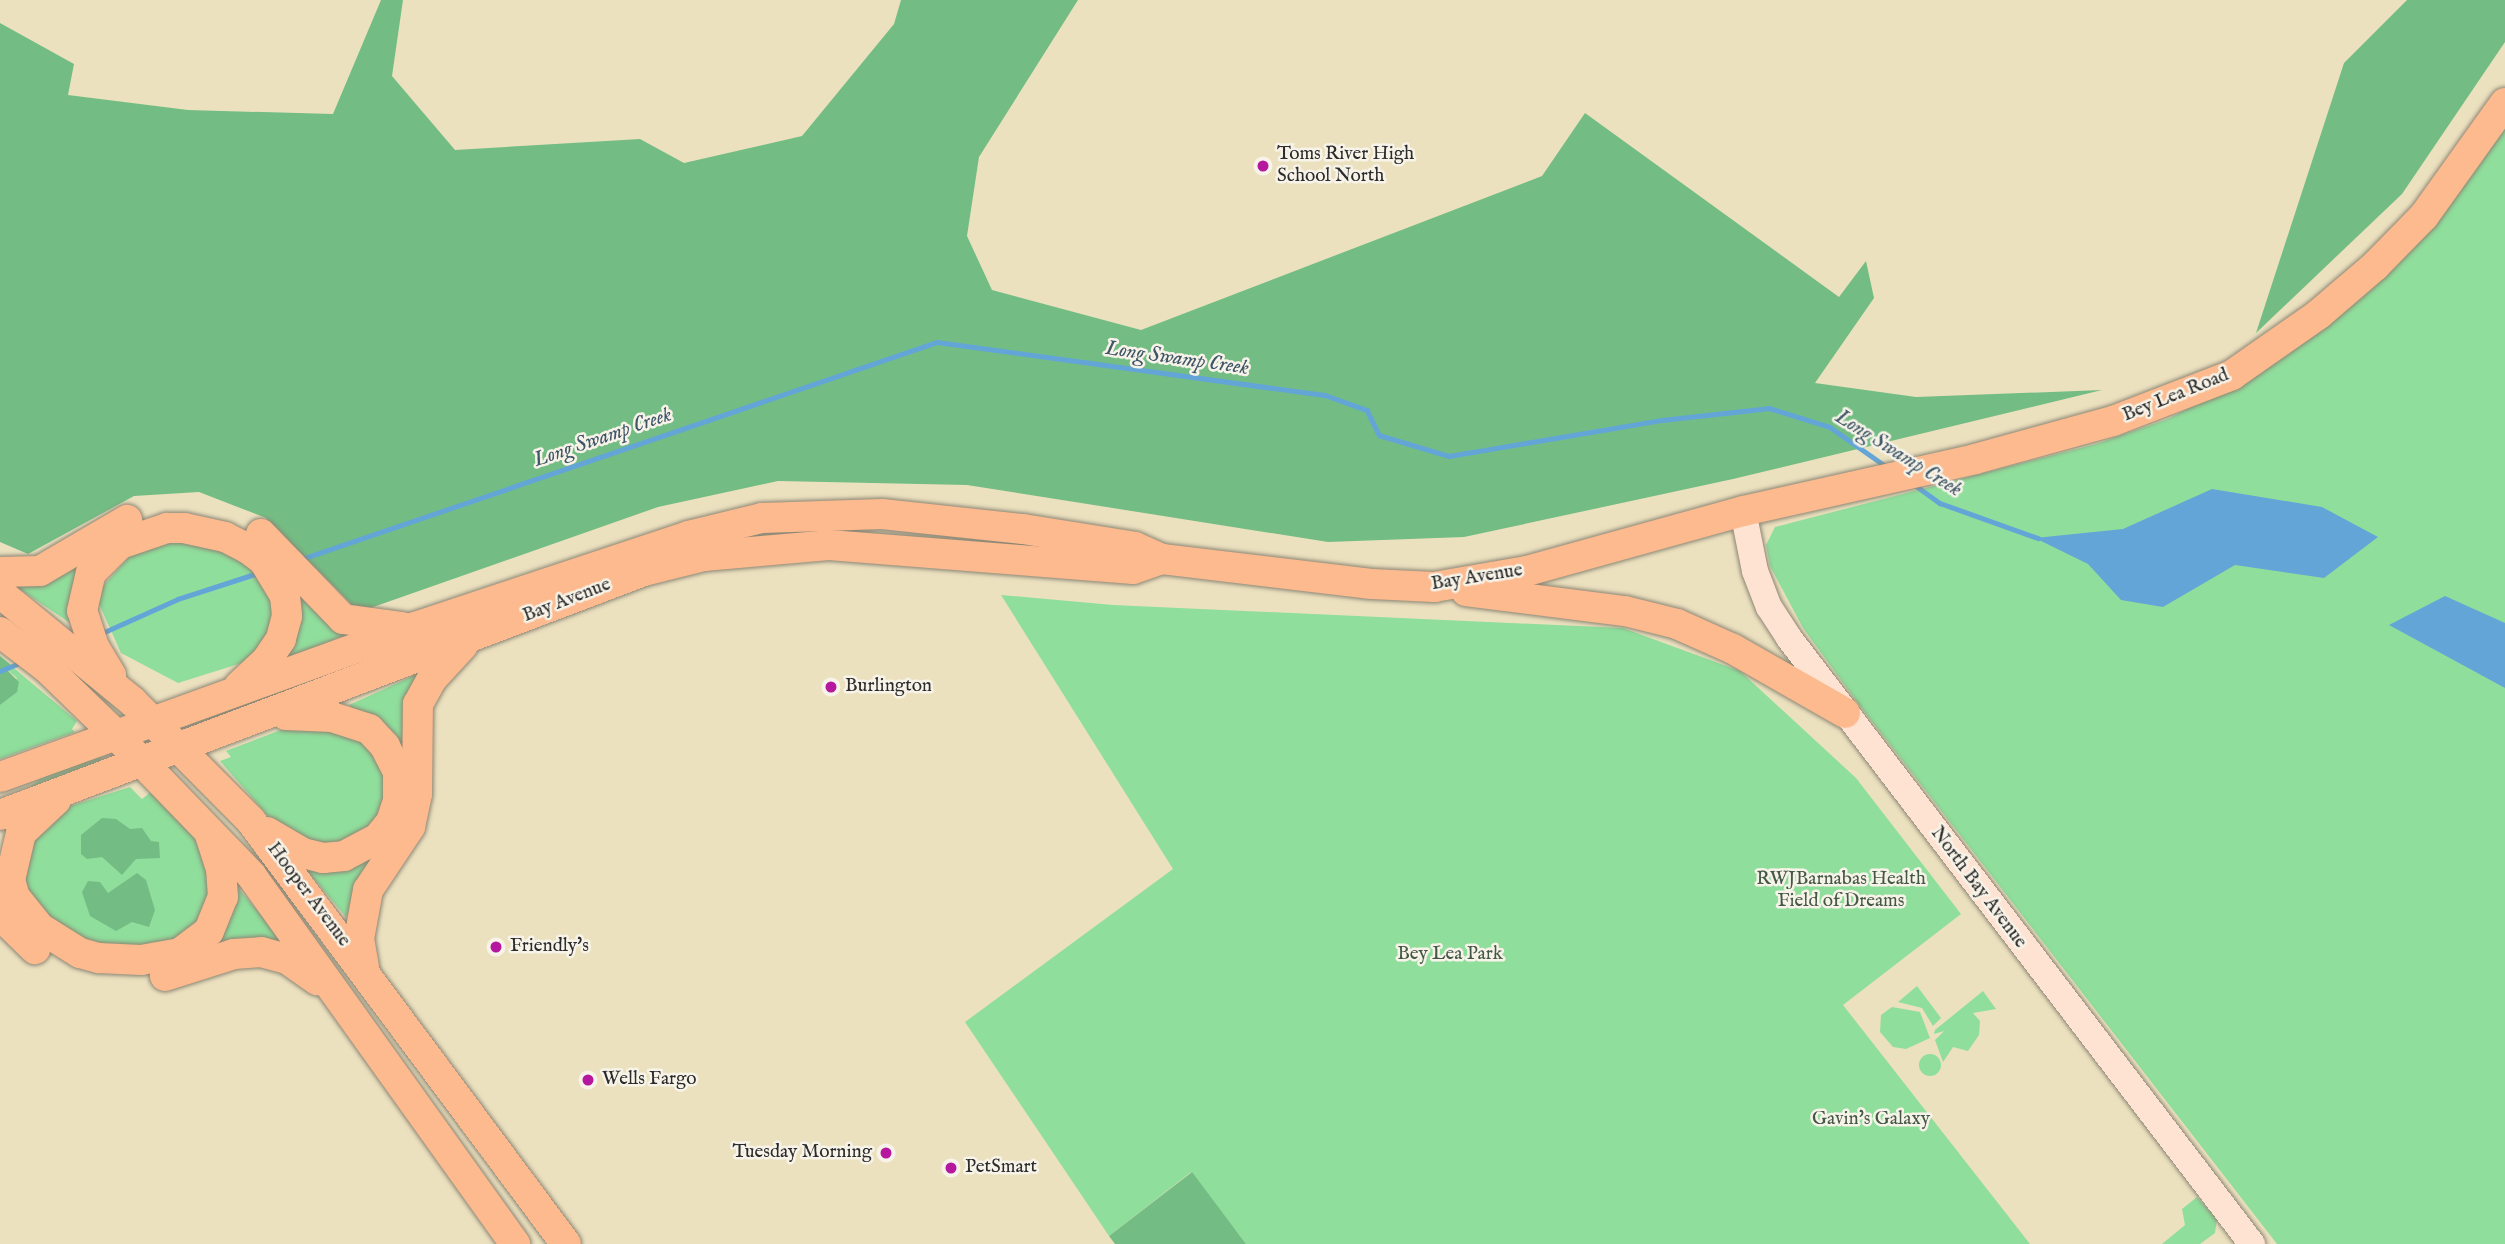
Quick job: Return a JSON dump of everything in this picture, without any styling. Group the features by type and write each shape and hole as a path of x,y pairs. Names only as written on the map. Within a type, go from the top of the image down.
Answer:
{"main road":[{"name":"Bey Lea Road","path":"1743,511 1901,476 2112,421 2232,375 2319,314 2375,266 2424,216 2505,103"},
{"path":"0,572 40,571 125,521 168,511 225,516 271,541 280,566 287,616 281,639 267,660 228,695"},
{"name":"Bay Avenue","path":"3,774 412,628 688,536 762,518 883,514 1023,529 1135,547 1162,559 1371,584 1434,587 1527,571 1743,511"},
{"path":"0,593 79,642 83,593 91,573 120,544 167,528 203,531 225,537 280,566 343,619 412,628"},
{"name":"Bay Avenue","path":"0,815 275,714 644,571 704,556 770,548 905,549 1133,569 1162,559"},
{"path":"1434,587 1625,611 1677,624 1733,649 1845,713"},
{"name":"Hooper Avenue","path":"7,639 47,668 205,823 251,875 514,1244"},
{"path":"364,968 359,939 368,890 410,827 417,794 418,704 432,679 468,639"},
{"name":"Hooper Avenue","path":"79,642 120,690 182,748 251,821 364,968 566,1244"},
{"path":"251,821 303,853 323,858 344,856 378,838 391,822 398,800 398,772 385,746 369,729 332,717 275,714"},
{"path":"69,790 22,833 10,880 15,897 40,928 80,953 99,958 141,960 171,955 196,944 209,931 223,897 221,869 205,823"},
{"path":"0,915 57,963 95,977 161,978 234,954 261,952 287,958 344,1003"},
{"path":"381,1054 409,1066 503,1191 538,1205"}],"street":[{"name":"North Bay Avenue","path":"1743,511 1755,571 1769,607 1845,713 2252,1244"}],"green space":[{"path":"381,0 403,0 392,76 455,150 640,139 684,163 802,136 894,24 901,0 1078,0 979,157 967,236 992,290 1141,330 1542,176 1585,113 1839,297 1866,261 1874,298 1815,383 1916,397 2102,390 1733,479 1464,537 1328,542 967,485 778,481 658,507 359,612 266,518 199,492 134,496 28,554 0,542 0,23 74,64 68,95 188,110 333,114"},
{"path":"2407,0 2505,0 2505,42 2402,194 2256,333 2344,63"},
{"path":"2505,127 2505,1244 2277,1244 1860,706 1803,628 1770,566 1766,545 1775,527 2096,444 2168,419 2237,383 2433,224"},
{"path":"177,541 220,550 249,567 271,596 272,633 248,661 178,683 121,653 95,595 130,556"},
{"path":"104,544 70,623 9,582"},
{"path":"286,577 347,634 275,666"},
{"name":"Bey Lea Park","path":"1001,595 1113,605 1623,628 1740,671 1856,778 1961,914 1843,1005 2030,1244 1246,1244 1191,1172 1109,1236 965,1022 1173,869"},
{"path":"0,656 11,665 5,668 19,682 17,692 0,705"},
{"path":"9,664 77,721 72,729 75,732 0,759 0,705 17,678 6,669"},
{"path":"433,667 409,770 349,705"},
{"path":"291,726 354,729 388,769 379,825 339,850 282,832 220,761 231,757 226,751"},
{"path":"96,753 105,763 23,792 51,771"},
{"path":"130,787 142,799 151,792 192,834 206,852 217,890 194,935 121,953 60,931 24,890 24,848 64,808"},
{"path":"102,818 116,819 130,829 142,828 151,841 159,842 160,858 136,859 122,875 102,857 87,859 81,854 81,835"},
{"path":"383,846 346,917 299,861"},
{"path":"137,873 146,880 155,910 149,927 132,922 116,931 90,916 82,892 88,881 100,882 108,893"},
{"path":"238,888 293,952 207,947"},
{"path":"1917,986 1941,1018 1933,1026 1922,1008 1898,1002"},
{"path":"1983,991 1996,1009 1973,1013 1980,1021 1979,1035 1968,1051 1953,1047 1943,1062 1935,1040 1944,1031 1934,1034 1935,1030"},
{"path":"1892,1007 1920,1012 1930,1038 1906,1049 1893,1047 1880,1032 1881,1015"},
{"path":"1930,1054 1938,1057 1941,1065 1938,1073 1930,1076 1922,1073 1919,1065 1922,1057"},
{"path":"1192,1172 1246,1244 1115,1244 1109,1236"},
{"path":"2197,1197 2217,1219 2215,1233 2200,1244 2162,1244 2185,1225 2182,1209"}],"water":[{"path":"2212,489 2322,507 2378,537 2324,578 2235,565 2163,607 2121,600 2088,564 2035,538 2123,529"},
{"path":"2445,596 2505,623 2505,688 2389,625"}],"waterway":[{"name":"Long Swamp Creek","path":"299,560 937,342 1325,395 1367,410 1379,435 1449,456 1662,420 1769,408 1830,427 1887,467"},
{"name":"Long Swamp Creek","path":"1915,485 1940,503 2038,538"},
{"name":"Long Swamp Creek","path":"100,634 178,599 258,573"},
{"name":"Long Swamp Creek","path":"0,671 22,662"}],"place":[{"name":"Toms River High School North","path":"1263,166"},
{"name":"Burlington","path":"831,687"},
{"name":"Friendly's","path":"496,947"},
{"name":"Wells Fargo","path":"588,1080"},
{"name":"Tuesday Morning","path":"886,1153"},
{"name":"PetSmart","path":"951,1168"}],"park label":[{"name":"RWJBarnabas Health Field of Dreams","path":"1841,891"},
{"name":"Gavin's Galaxy","path":"1871,1120"}]}
